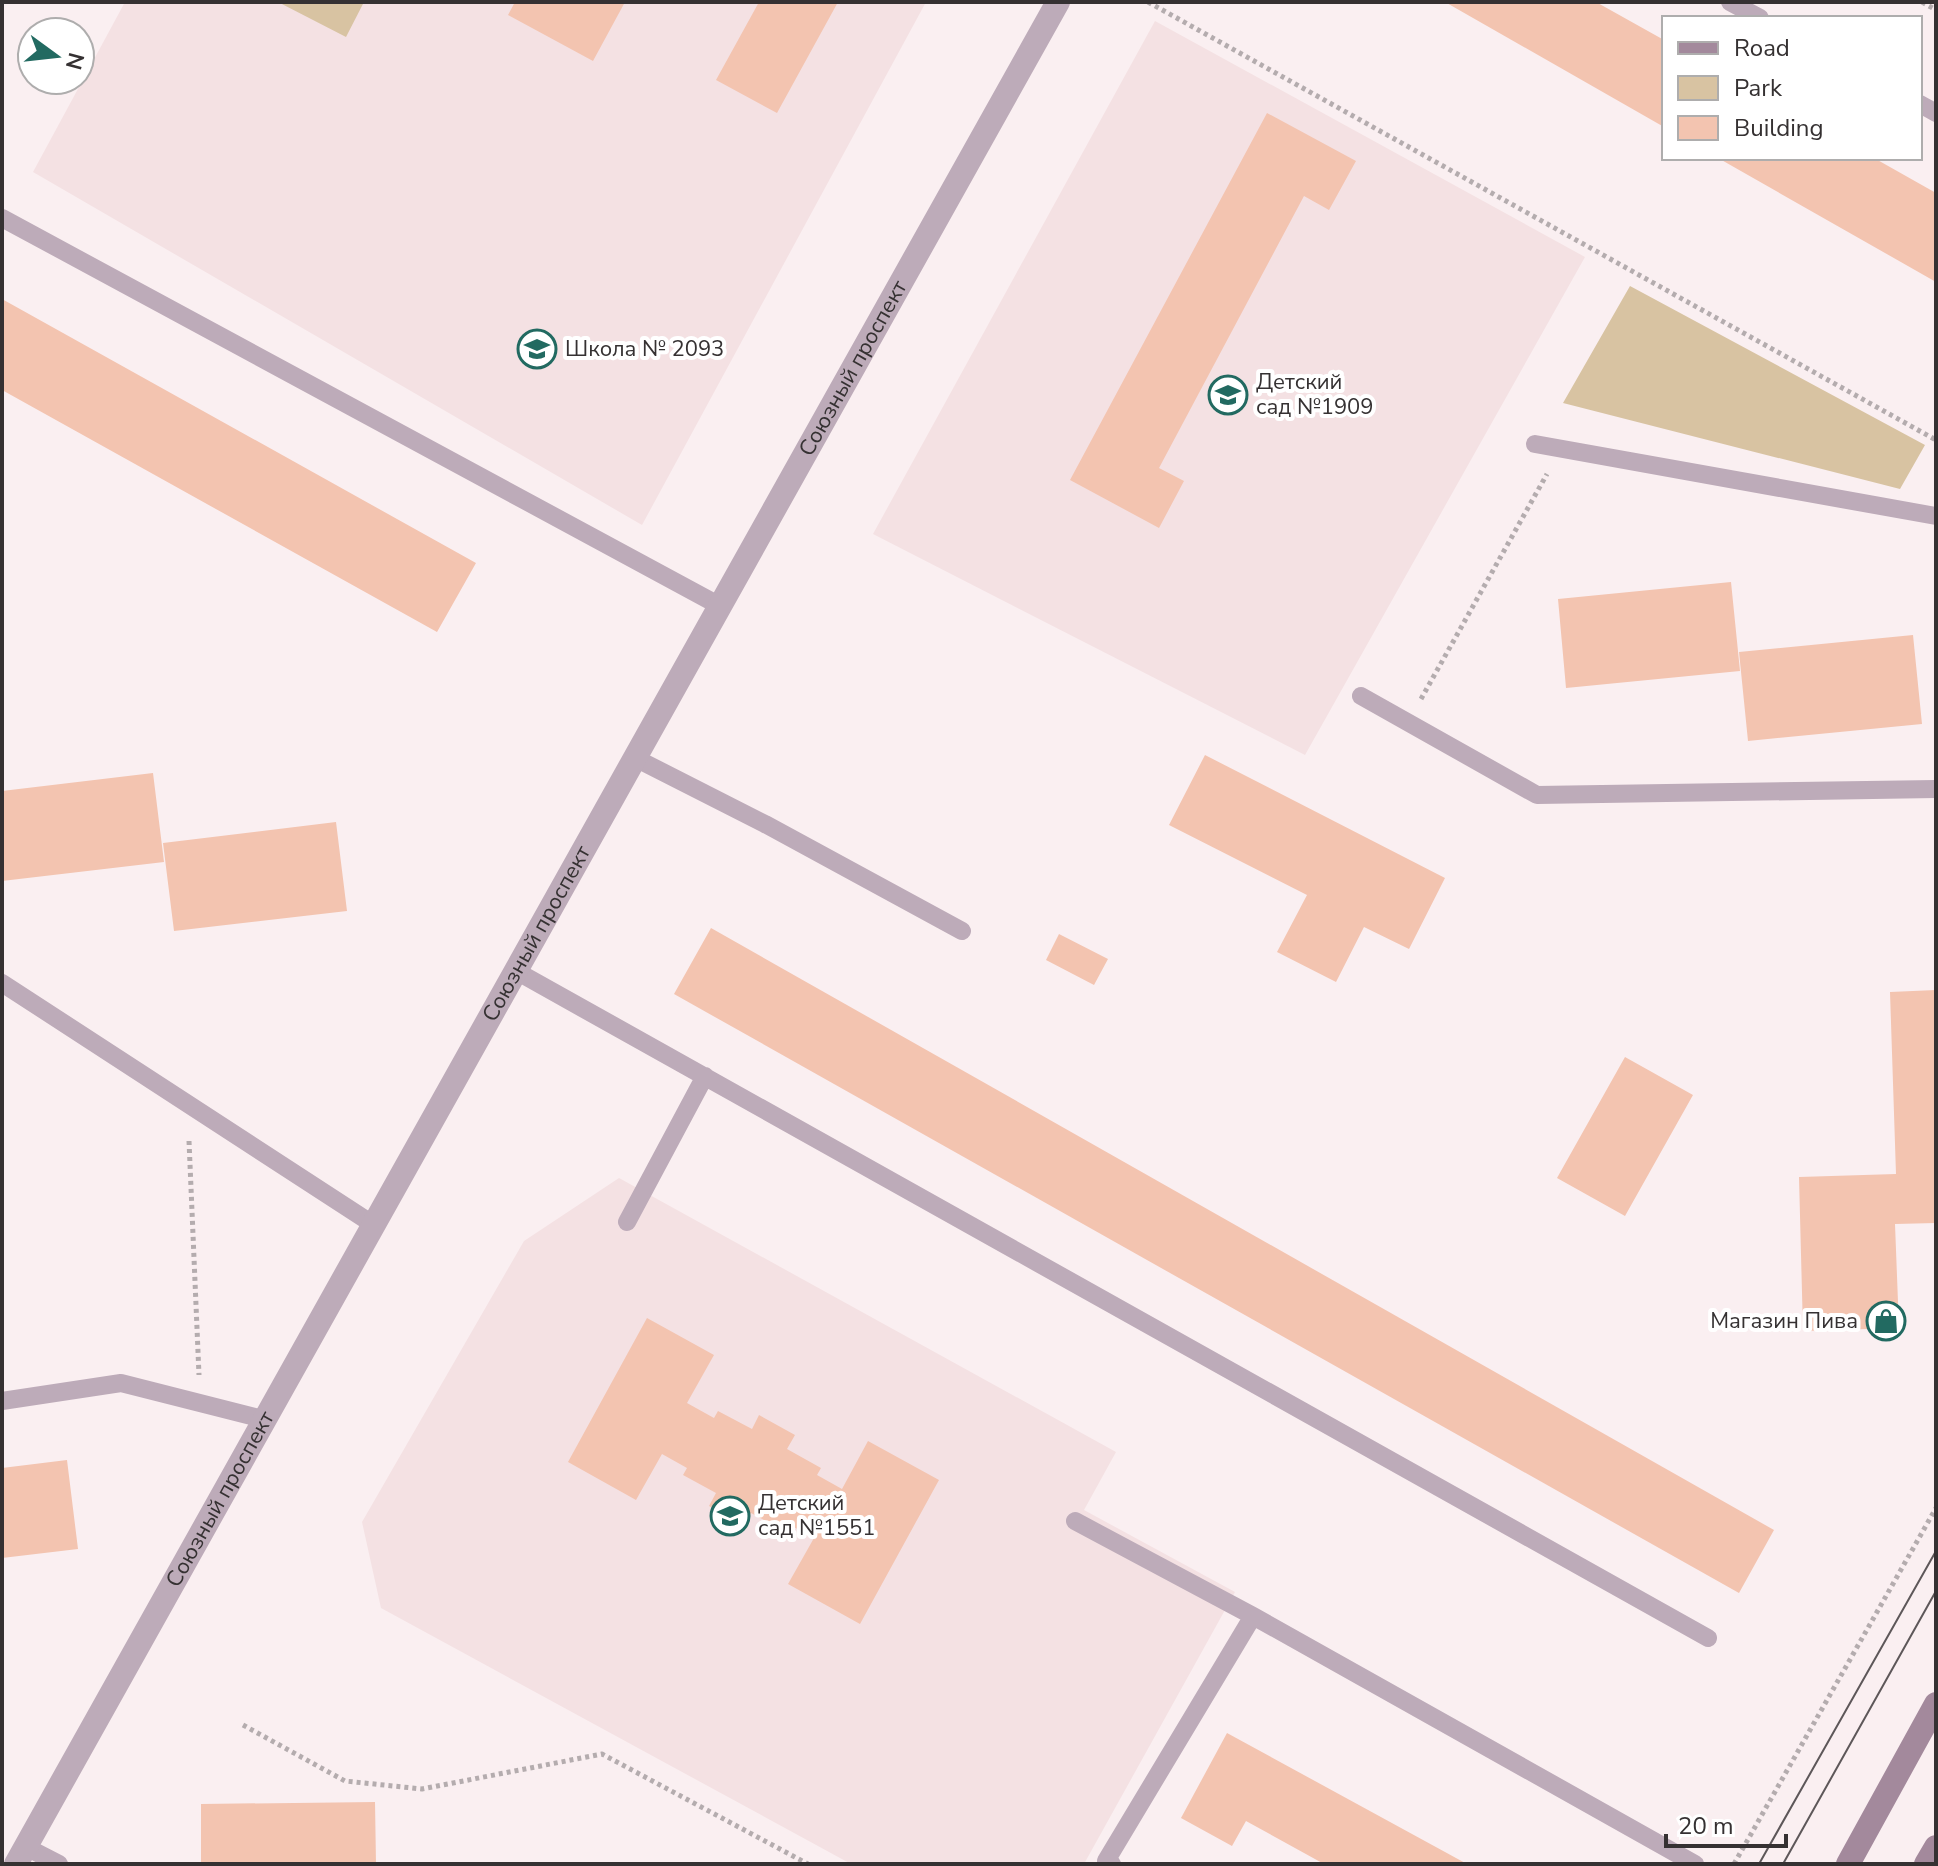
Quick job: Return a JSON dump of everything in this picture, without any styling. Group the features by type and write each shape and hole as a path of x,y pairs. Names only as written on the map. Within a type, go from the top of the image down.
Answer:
{"main road":[{"path":"1848,1864 1936,1704"},
{"path":"1926,1864 1936,1847"}],"street":[{"name":"Союзный проспект","path":"21,1856 1058,2"}],"lane":[{"path":"1730,2 1756,16"},
{"path":"2,218 720,606"},
{"path":"1535,444 1936,516"},
{"path":"1361,696 1537,795 1936,789"},
{"path":"635,758 765,824 962,931"},
{"path":"516,971 1708,1638"},
{"path":"2,983 374,1225"},
{"path":"627,1222 705,1076"},
{"path":"2,1401 121,1383 263,1419"},
{"path":"1075,1521 1253,1616 1695,1864"},
{"path":"1112,1864 1106,1861 1253,1616"},
{"path":"21,1856 59,1864"}],"path":[{"path":"1148,2 1936,440"},
{"path":"1922,2 1936,10"},
{"path":"1408,723 1562,449"},
{"path":"187,1104 201,1404"},
{"path":"1734,1864 1936,1508"},
{"path":"243,1725 345,1781 422,1789 602,1754 808,1864"}],"shaded area":[{"name":"Школа № 2093","path":"125,2 926,2 642,525 33,172 74,96 96,96 96,56"},
{"name":"Детский сад №1909","path":"1155,21 1585,257 1305,755 873,534"},
{"name":"Детский сад №1551","path":"619,1178 1116,1452 1084,1510 1235,1592 1084,1864 851,1864 381,1608 362,1522 524,1241"}],"green space":[{"path":"278,2 364,2 346,37"},
{"path":"1630,286 1925,445 1900,489 1563,403"}],"building":[{"path":"515,2 625,2 593,61 508,15"},
{"path":"759,2 838,2 777,113 716,80"},
{"path":"1445,2 1596,2 1662,39 1662,126"},
{"path":"1267,113 1356,161 1329,210 1304,196 1159,468 1184,481 1159,528 1070,480"},
{"path":"1722,160 1878,160 1936,193 1936,282"},
{"path":"2,299 476,563 437,632 2,390"},
{"path":"1731,582 1740,671 1566,688 1558,599"},
{"path":"1913,635 1922,724 1748,741 1739,652"},
{"path":"1205,755 1445,878 1409,949 1364,927 1336,982 1277,952 1307,895 1169,825"},
{"path":"153,773 164,862 2,881 2,791"},
{"path":"336,822 347,911 174,931 163,843"},
{"path":"711,928 1774,1530 1739,1593 674,994"},
{"path":"1059,934 1108,959 1094,985 1046,960"},
{"path":"1936,990 1936,1223 1895,1224 1899,1328 1803,1331 1799,1177 1896,1174 1890,992"},
{"path":"1625,1057 1693,1095 1625,1216 1557,1178"},
{"path":"647,1318 714,1355 687,1403 714,1418 718,1411 752,1429 759,1415 795,1435 787,1449 821,1468 817,1475 842,1489 868,1441 939,1480 860,1624 788,1584 814,1538 790,1525 786,1532 751,1513 745,1525 709,1506 716,1493 683,1475 687,1468 662,1454 636,1500 568,1462"},
{"path":"67,1460 78,1549 2,1558 2,1468"},
{"path":"1227,1733 1467,1864 1324,1864 1246,1821 1232,1846 1181,1818"},
{"path":"375,1802 376,1864 201,1864 201,1804"}],"tram line":[{"path":"1759,1864 1936,1551"},
{"path":"1783,1864 1936,1591"}],"place":[{"name":"Школа № 2093","path":"537,349"},
{"name":"Детский сад №1909","path":"1228,395"},
{"name":"Магазин Пива","path":"1886,1321"},
{"name":"Детский сад №1551","path":"730,1516"}]}
